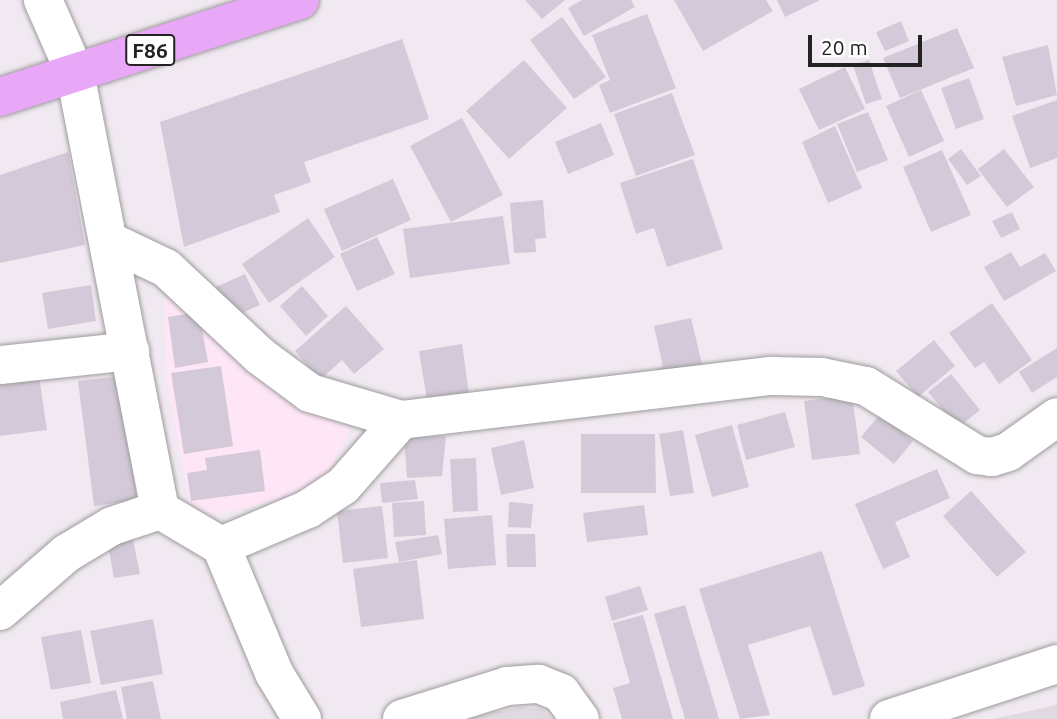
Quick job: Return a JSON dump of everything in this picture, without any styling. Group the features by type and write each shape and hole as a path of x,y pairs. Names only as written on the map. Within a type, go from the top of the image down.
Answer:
{"main road":[{"name":"F86","path":"0,97 300,0"}],"street":[{"path":"43,0 75,73 111,242 160,510 221,546 274,673 302,719"},
{"path":"111,242 166,268 260,356 310,393 401,420 772,376 822,377 866,386 977,455 1008,452 1057,417"},
{"path":"0,365 130,351"},
{"path":"221,546 308,509 343,486 401,420"},
{"path":"0,611 67,552 112,526 160,510"},
{"path":"889,719 1057,664"},
{"path":"402,719 507,686 539,684 561,693 580,719"}],"shaded area":[{"path":"164,282 352,424 320,491 193,519 167,384"},
{"path":"1057,705 1057,719 992,719"},
{"path":"521,707 543,709 552,719 465,719"}],"building":[{"path":"525,0 565,0 542,19"},
{"path":"582,0 631,0 635,7 584,36 568,8"},
{"path":"674,0 766,0 773,11 703,51"},
{"path":"777,0 820,0 785,17"},
{"path":"647,14 676,88 610,113 599,85 610,80 592,35"},
{"path":"562,17 606,77 574,99 530,40"},
{"path":"901,21 909,41 885,51 876,32"},
{"path":"957,28 974,68 900,98 883,58"},
{"path":"402,39 429,119 304,162 311,182 274,195 280,212 184,247 160,122"},
{"path":"1048,45 1057,95 1016,106 1002,57"},
{"path":"524,60 567,108 509,159 466,111"},
{"path":"869,60 882,99 866,104 853,65"},
{"path":"845,67 865,109 819,130 799,89"},
{"path":"969,78 984,119 956,129 941,88"},
{"path":"921,90 944,141 909,157 886,106"},
{"path":"672,93 695,155 636,176 614,114"},
{"path":"1057,100 1057,158 1030,168 1012,116"},
{"path":"868,112 888,160 857,172 837,124"},
{"path":"462,118 503,195 451,222 410,146"},
{"path":"601,123 614,155 568,174 555,142"},
{"path":"835,126 862,188 828,203 802,142"},
{"path":"961,149 981,176 967,185 948,159"},
{"path":"1004,149 1034,187 1007,207 978,169"},
{"path":"942,150 971,215 931,232 903,167"},
{"path":"68,152 85,245 0,263 0,175"},
{"path":"693,159 723,249 667,267 654,228 636,234 620,183"},
{"path":"393,179 411,220 342,251 324,209"},
{"path":"543,200 546,238 535,239 536,252 514,253 510,203"},
{"path":"1012,212 1020,229 1001,238 992,221"},
{"path":"503,216 510,264 410,278 403,229"},
{"path":"308,218 335,257 269,303 242,264"},
{"path":"377,237 395,274 357,291 340,254"},
{"path":"1011,252 1020,267 1045,253 1056,271 1004,301 984,267"},
{"path":"245,274 260,305 231,318 216,287"},
{"path":"91,285 96,321 48,329 42,293"},
{"path":"302,286 328,316 306,336 280,306"},
{"path":"992,303 1032,360 999,384 984,362 975,368 949,333"},
{"path":"346,306 384,349 354,374 342,360 320,380 295,351"},
{"path":"199,312 208,362 175,368 168,317"},
{"path":"691,318 704,372 659,382 656,369 663,367 654,326"},
{"path":"934,340 955,366 918,397 896,371"},
{"path":"462,344 469,394 427,400 419,351"},
{"path":"1057,348 1057,377 1032,393 1019,372"},
{"path":"221,366 233,446 184,454 171,373"},
{"path":"951,374 980,410 958,428 928,392"},
{"path":"39,376 47,430 0,436 0,380"},
{"path":"121,376 137,500 94,506 78,381"},
{"path":"852,395 860,454 812,460 804,401"},
{"path":"785,412 795,447 746,460 737,425"},
{"path":"880,414 913,441 894,464 861,437"},
{"path":"732,425 749,487 712,497 695,435"},
{"path":"683,430 694,493 670,496 659,434"},
{"path":"581,434 655,434 656,493 581,493"},
{"path":"446,436 442,476 407,478 404,438"},
{"path":"524,440 534,488 501,495 491,448"},
{"path":"260,450 265,491 191,501 187,473 207,470 205,458"},
{"path":"476,458 478,511 453,512 450,459"},
{"path":"937,469 950,498 895,522 910,557 883,569 855,504"},
{"path":"415,480 418,499 382,503 380,483"},
{"path":"971,491 1026,552 997,577 943,516"},
{"path":"424,501 426,535 394,537 392,503"},
{"path":"509,502 533,504 531,528 508,527"},
{"path":"644,505 648,535 587,542 583,513"},
{"path":"382,506 388,558 343,563 337,511"},
{"path":"492,515 496,565 448,569 444,519"},
{"path":"506,534 535,534 536,567 507,567"},
{"path":"438,535 442,554 399,562 395,542"},
{"path":"133,540 140,574 114,578 108,545"},
{"path":"822,551 865,686 833,696 810,626 748,645 770,715 740,719 699,589"},
{"path":"417,560 424,619 361,627 353,569"},
{"path":"640,586 648,610 612,621 605,597"},
{"path":"685,605 719,719 685,719 654,614"},
{"path":"643,615 673,719 622,719 613,688 630,683 613,623"},
{"path":"153,619 163,674 101,685 90,631"},
{"path":"81,630 91,683 51,690 41,637"},
{"path":"153,681 161,719 127,719 121,687"},
{"path":"116,690 123,719 63,719 60,702"}]}
